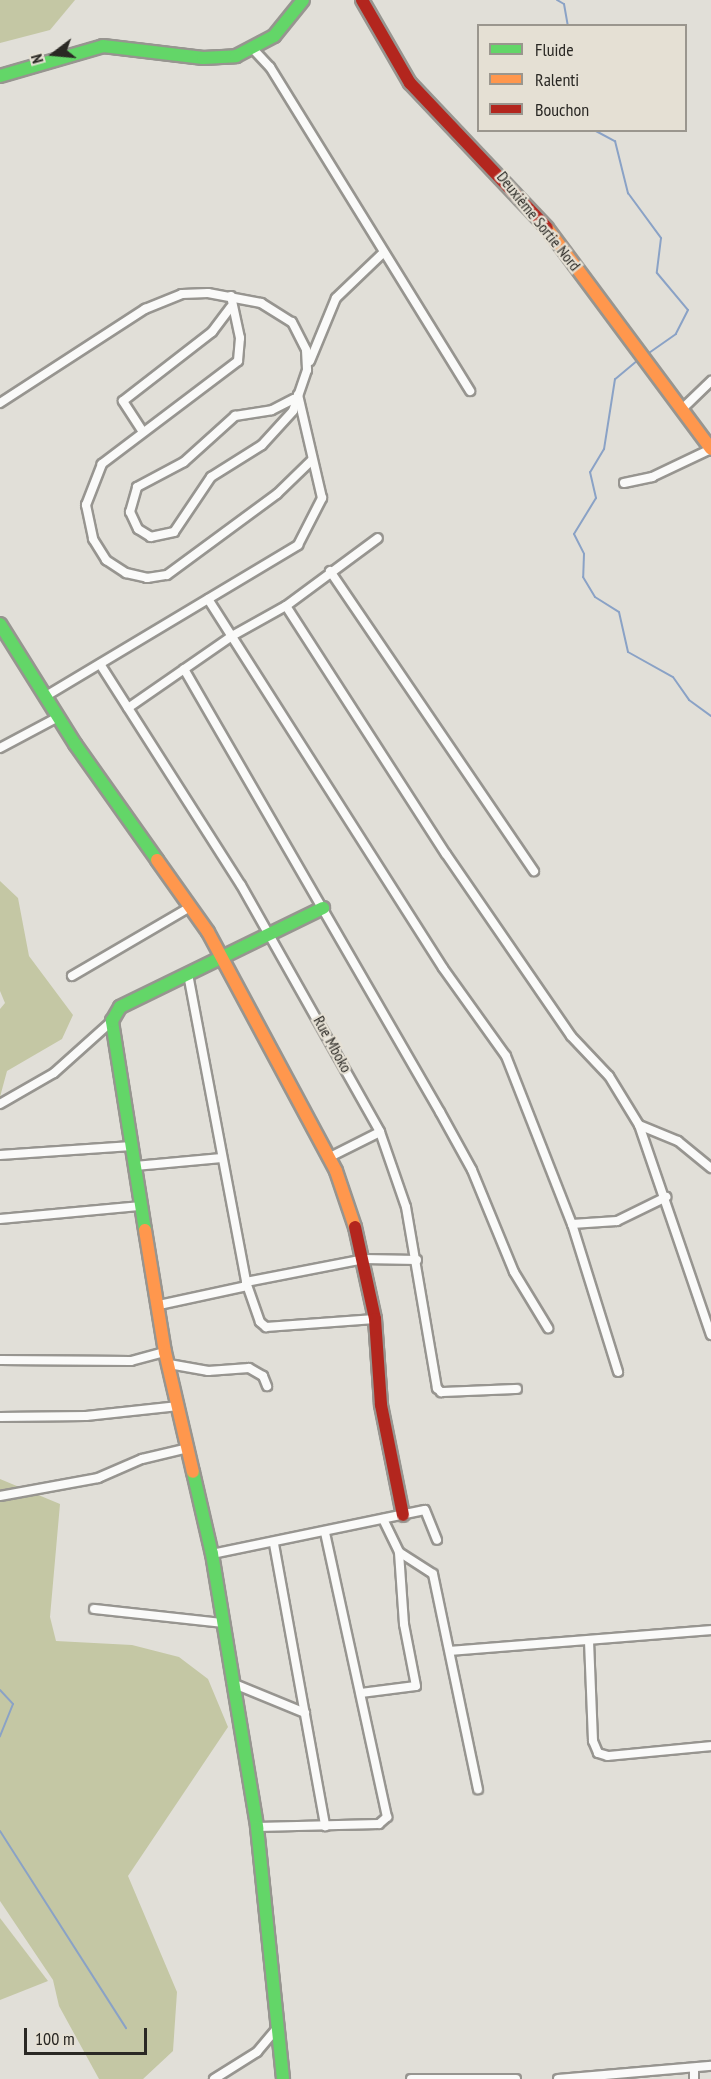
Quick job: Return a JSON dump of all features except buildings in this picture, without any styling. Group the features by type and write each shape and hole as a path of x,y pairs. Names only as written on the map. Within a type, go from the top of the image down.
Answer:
{"street":[{"path":"0,76 103,46 203,58 253,50 274,36 303,0"},
{"name":"Deuxième Sortie Nord","path":"362,0 410,83 530,205 711,449"},
{"path":"253,50 270,67 470,391"},
{"path":"296,397 272,410 235,416 189,458 137,487 129,503 133,522 151,537 174,532 211,477 262,445 281,425 293,411 316,337 336,298 384,252"},
{"path":"0,403 160,300 182,294 231,296 261,303 292,322 306,350 307,370"},
{"path":"231,296 231,307 240,338 238,361 102,464 86,505 98,550 117,568 138,577 166,575 189,562 297,477 312,460"},
{"path":"143,432 123,401 212,332 231,307"},
{"path":"681,410 711,381"},
{"path":"46,696 298,545 322,498 296,397"},
{"path":"272,410 281,425"},
{"path":"624,483 652,477 711,449"},
{"path":"128,708 232,636 286,606 330,571 378,538"},
{"path":"330,571 534,871"},
{"path":"208,599 443,968 493,1034 572,1224 618,1372"},
{"path":"286,606 446,854 571,1036 609,1076 639,1125 666,1197 711,1335"},
{"path":"0,624 58,717 223,958 330,1157 364,1259 375,1319 381,1405 403,1515"},
{"name":"Rue Mboko","path":"100,664 272,937 380,1132 398,1178 417,1260 438,1391 517,1389"},
{"path":"184,669 472,1170 514,1272 548,1328"},
{"path":"0,748 58,717"},
{"path":"72,976 190,907"},
{"path":"0,1104 54,1073 112,1021 120,1007 272,937 323,908"},
{"path":"188,974 246,1284 266,1327 375,1319"},
{"path":"112,1021 167,1358 212,1554 258,1827 283,2079"},
{"path":"639,1125 678,1141 711,1168"},
{"path":"330,1157 380,1132"},
{"path":"0,1155 132,1146"},
{"path":"135,1166 222,1158"},
{"path":"572,1224 617,1221 666,1197"},
{"path":"0,1219 141,1206"},
{"path":"159,1305 364,1259 417,1260"},
{"path":"0,1360 131,1361 167,1358 208,1371 249,1368 263,1376 267,1386"},
{"path":"0,1417 86,1416 178,1406"},
{"path":"0,1496 98,1478 142,1459 188,1449"},
{"path":"212,1554 274,1544 425,1510 437,1540"},
{"path":"361,1694 416,1686 404,1624 399,1552 383,1519"},
{"path":"258,1827 379,1824 387,1817 325,1533"},
{"path":"274,1544 325,1826"},
{"path":"399,1552 433,1574 478,1789"},
{"path":"94,1610 222,1623"},
{"path":"450,1651 711,1630"},
{"path":"589,1641 592,1741 598,1753 608,1756 711,1746"},
{"path":"232,1683 305,1713"},
{"path":"214,2079 257,2052 279,2027"},
{"path":"558,2079 711,2066"},
{"path":"694,2068 694,2079"},
{"path":"411,2079 516,2079"}],"green space":[{"path":"0,0 75,0 50,30 0,43"},
{"path":"0,881 18,898 29,956 73,1015 62,1039 7,1071 0,1097 0,1009 5,1003 0,991"},
{"path":"0,1479 60,1504 50,1617 56,1641 132,1645 179,1657 208,1679 228,1727 128,1876 177,1992 173,2051 143,2079 99,2079 59,2006 53,1980 0,1901"},
{"path":"0,1918 48,1981 0,2000"}],"waterway":[{"path":"557,0 564,4 568,24"},
{"path":"598,132 615,141 628,193 661,238 657,273 688,310 676,334 646,355"},
{"path":"638,360 615,379 604,449 590,472 596,498 574,534 584,554 583,577 595,597 619,612 628,652 673,677 689,700 711,716"},
{"path":"0,1690 13,1704 0,1737"},
{"path":"0,1831 126,2028"}],"traffic: fast":[{"path":"0,76 103,46 203,58 236,56 274,36 303,0"},
{"path":"0,624 75,744 157,860"},
{"path":"145,1230 112,1021 120,1007 323,908"},
{"path":"193,1472 212,1554 257,1827 283,2079"}],"traffic: slow":[{"path":"547,228 711,449"},
{"path":"157,860 208,932 336,1171 355,1227"},
{"path":"145,1230 165,1352 193,1472"}],"traffic: jam":[{"path":"362,0 410,83 547,228"},
{"path":"355,1227 375,1319 381,1405 403,1515"}]}
